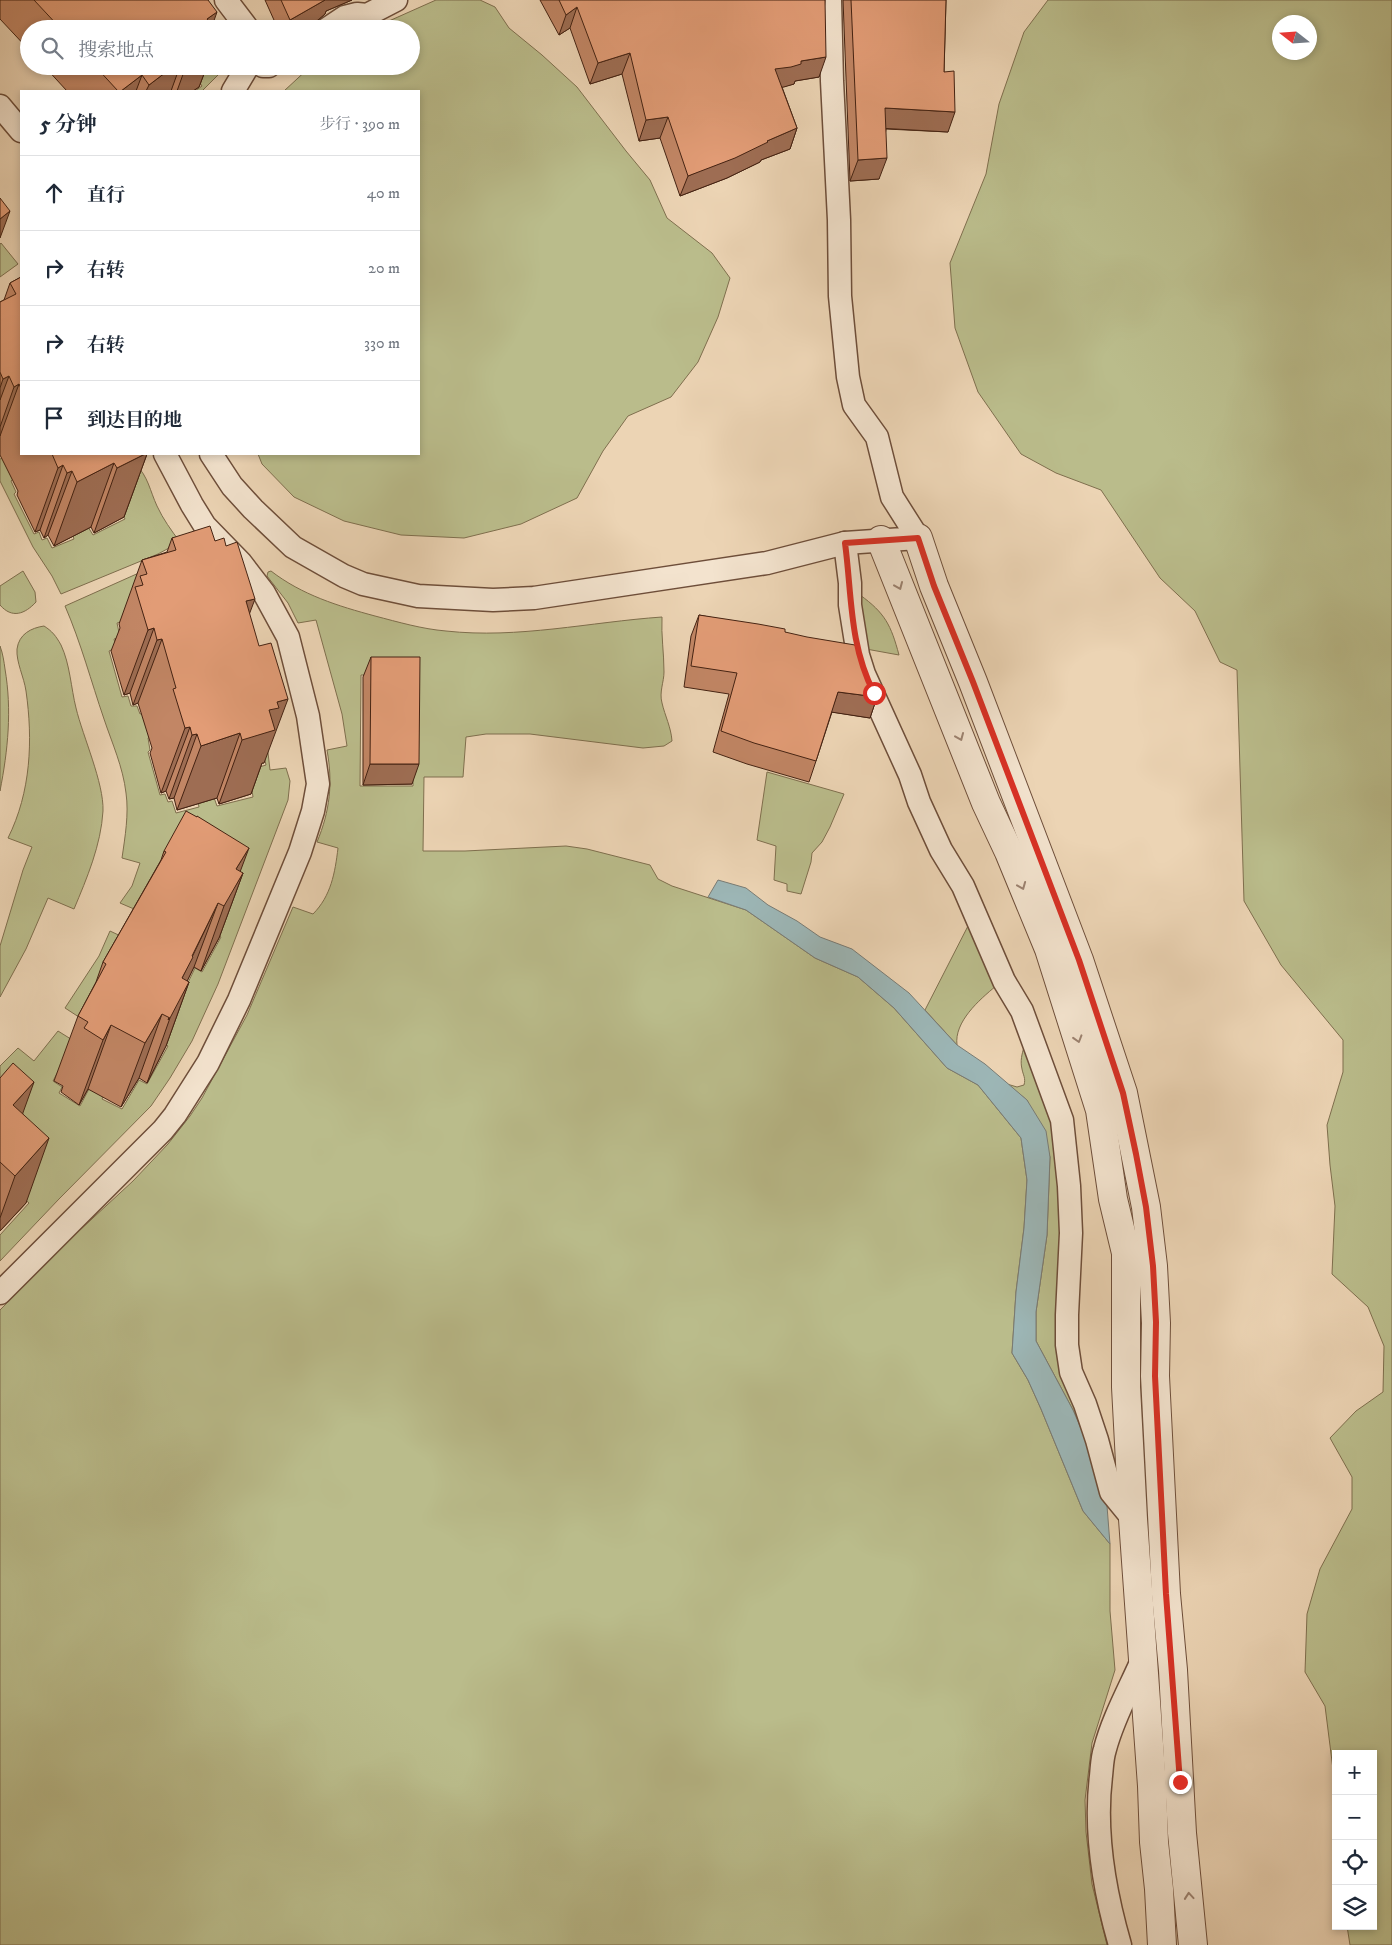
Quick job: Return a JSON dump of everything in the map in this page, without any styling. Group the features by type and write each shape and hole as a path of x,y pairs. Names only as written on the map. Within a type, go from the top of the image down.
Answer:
{"street":[{"path":"226,0 241,20"},
{"path":"342,20 357,14 368,15 396,0"},
{"path":"830,0 839,220 840,296 848,376 854,405 876,437 892,496 918,538 934,586 973,682 1079,960 1123,1093 1146,1207 1153,1266 1156,1322 1155,1376 1166,1594 1182,1833 1193,1945"},
{"path":"233,90 242,75"},
{"path":"0,106 20,129"},
{"path":"0,1293 175,1116 197,1081 228,1024 300,852 317,797 318,784 308,716 288,637 264,593 241,563 205,526 192,506 166,455"},
{"path":"212,455 232,486 252,509 293,546 344,576 363,584 418,596 493,600 534,598 767,562 845,543 918,538"},
{"path":"881,540 986,803 1009,852 1049,949 1100,1110 1113,1199 1126,1253 1126,1387 1133,1519 1144,1658 1154,1842 1162,1945"},
{"path":"845,543 850,583 850,605 858,654 864,674 910,774 919,802 941,850 963,886 1004,981 1022,1011 1062,1120 1069,1186 1071,1233 1067,1316 1067,1345 1071,1372 1085,1404 1111,1492 1133,1519"},
{"path":"1120,1945 1103,1875 1099,1842 1098,1799 1104,1750 1144,1658"}],"green space":[{"path":"436,0 480,0 495,7 509,28 577,87 650,180 667,218 712,253 730,278 718,317 698,362 671,397 628,416 603,451 577,498 521,524 464,538 401,535 344,521 294,497 262,464 258,455 420,455 420,90 285,90 301,75 420,75 420,20 391,20"},
{"path":"1048,0 1392,0 1392,1945 1350,1945 1348,1930 1377,1930 1377,1750 1332,1750 1332,1761 1325,1706 1305,1672 1307,1614 1320,1569 1352,1509 1352,1477 1330,1438 1356,1411 1383,1392 1384,1346 1368,1307 1332,1274 1335,1206 1327,1125 1343,1072 1343,1040 1281,965 1244,901 1237,670 1220,662 1195,611 1160,578 1101,490 1056,473 1021,454 978,392 955,328 950,263 986,174 999,104 1024,32"},
{"path":"194,75 218,75 203,90 196,90 202,86"},
{"path":"0,244 18,264 0,277"},
{"path":"20,449 14,478 11,481 16,492 14,494 34,534 39,532 42,540 47,538 52,548 74,539 70,529 85,522 93,535 125,519 117,500 136,465 146,479 157,506 170,529 180,542 158,554 61,594 33,547 0,481 0,459"},
{"path":"188,551 148,614 117,623 120,637 114,639 116,648 109,651 122,697 128,696 131,706 137,706 140,714 167,706 151,737 148,738 150,750 148,752 160,795 165,794 168,802 172,801 176,813 199,807 197,797 212,792 217,806 253,797 250,776 256,768 266,765 262,746 267,744 270,770 286,768 290,781 288,800 218,984 192,1041 170,1078 151,1106 0,1261 0,1235 29,1203 0,1176 0,1066 18,1048 34,1061 58,1031 74,1041 53,1081 62,1087 59,1093 80,1106 99,1070 107,1089 102,1099 122,1109 139,1080 147,1084 168,1046 160,1041 195,968 202,972 221,937 215,932 141,912 120,903 132,886 140,863 122,858 127,809 122,774 81,648 65,606"},
{"path":"23,571 35,592 36,602 23,612 9,612 0,605 0,586"},
{"path":"271,571 295,587 334,604 401,623 437,630 500,633 662,617 664,672 661,699 672,741 664,746 643,748 530,734 486,734 466,737 463,777 424,777 423,851 566,846 587,849 650,865 658,879 672,886 746,910 815,958 858,977 894,1008 947,1068 978,1085 1021,1138 1027,1180 1012,1353 1028,1380 1083,1511 1110,1544 1110,1611 1115,1670 1092,1743 1085,1800 1086,1832 1092,1884 1107,1945 0,1945 0,1310 67,1242 133,1181 168,1144 190,1116 202,1098 247,1015 293,907 313,914 328,892 335,866 338,848 317,842 325,819 329,797 330,774 327,750 347,746 342,714 316,620 298,623 288,603 267,576 268,572","holes":["361,675 414,675 413,786 360,786"]},
{"path":"860,595 876,608 886,620 899,655 866,649"},
{"path":"44,626 52,632 61,645 66,660 79,720 100,787 103,811 102,824 93,861 74,909 48,898 26,949 0,997 0,946 32,847 8,838 22,803 26,784 29,747 26,691 17,649 20,639 26,633"},
{"path":"0,646 7,684 9,715 7,745 0,791"},
{"path":"767,772 844,794 822,842 812,853 801,894 787,891 787,884 774,880 776,846 757,840"},
{"path":"969,924 973,938 996,986 969,1012 959,1028 957,1045 925,1010"},
{"path":"110,931 127,939 82,1019 65,1008 99,956"},
{"path":"1024,1047 1050,1111 1060,1204 1067,1386 1086,1440 1073,1410 1036,1341 1036,1312 1047,1235 1050,1157 1027,1100 1007,1084 1017,1087 1024,1085 1025,1078 1021,1063"}],"water":[{"path":"718,880 746,888 768,905 797,921 820,937 852,949 909,993 957,1045 985,1064 1027,1100 1046,1131 1050,1157 1047,1235 1036,1312 1036,1341 1073,1410 1086,1440 1107,1506 1110,1544 1083,1511 1028,1380 1012,1353 1027,1180 1021,1138 978,1085 947,1068 894,1008 858,977 815,958 746,910 708,897"}],"building":[{"path":"34,0 208,0 217,12 208,20 53,20"},
{"path":"281,0 325,0 290,20"},
{"path":"559,0 825,0 826,57 801,61 801,64 775,69 797,128 735,158 688,176 668,117 646,120 630,53 598,63 577,7 566,15"},
{"path":"851,0 946,0 944,72 954,71 955,112 885,108 887,158 858,160"},
{"path":"103,75 142,75 122,90 117,90"},
{"path":"142,75 162,75 149,85"},
{"path":"0,198 10,211 0,219"},
{"path":"20,278 20,386 19,384 14,387 9,376 3,379 0,372 0,302 16,294 10,283"},
{"path":"52,455 143,455 117,468 114,463 77,482 72,471 67,473 63,465 58,468"},
{"path":"210,526 215,541 224,538 226,546 237,542 255,599 246,601 259,646 271,643 288,699 277,702 279,708 269,710 275,730 242,740 240,733 201,746 197,734 192,735 190,727 185,728 173,689 176,688 162,639 157,640 154,628 148,630 135,587 143,585 140,576 147,574 142,560 176,550 172,538"},
{"path":"699,615 785,629 785,632 855,645 877,697 838,692 816,761 754,743 721,731 737,673 691,666"},
{"path":"371,657 420,657 419,764 370,764"},
{"path":"186,811 249,848 236,869 243,873 224,906 218,903 182,978 189,982 170,1018 162,1014 145,1043 111,1025 103,1040 84,1028 88,1022 78,1016 106,964 103,962 166,852 164,851"},
{"path":"13,1063 34,1082 13,1105 49,1138 15,1176 0,1162 0,1078"}],"route":[{"path":"874,693 864,674 858,654 850,605 850,583 845,543 918,538 934,586 973,682 1079,960 1123,1093 1136,1154 1146,1207 1153,1266 1156,1322 1155,1376 1166,1594 1180,1782"}]}
